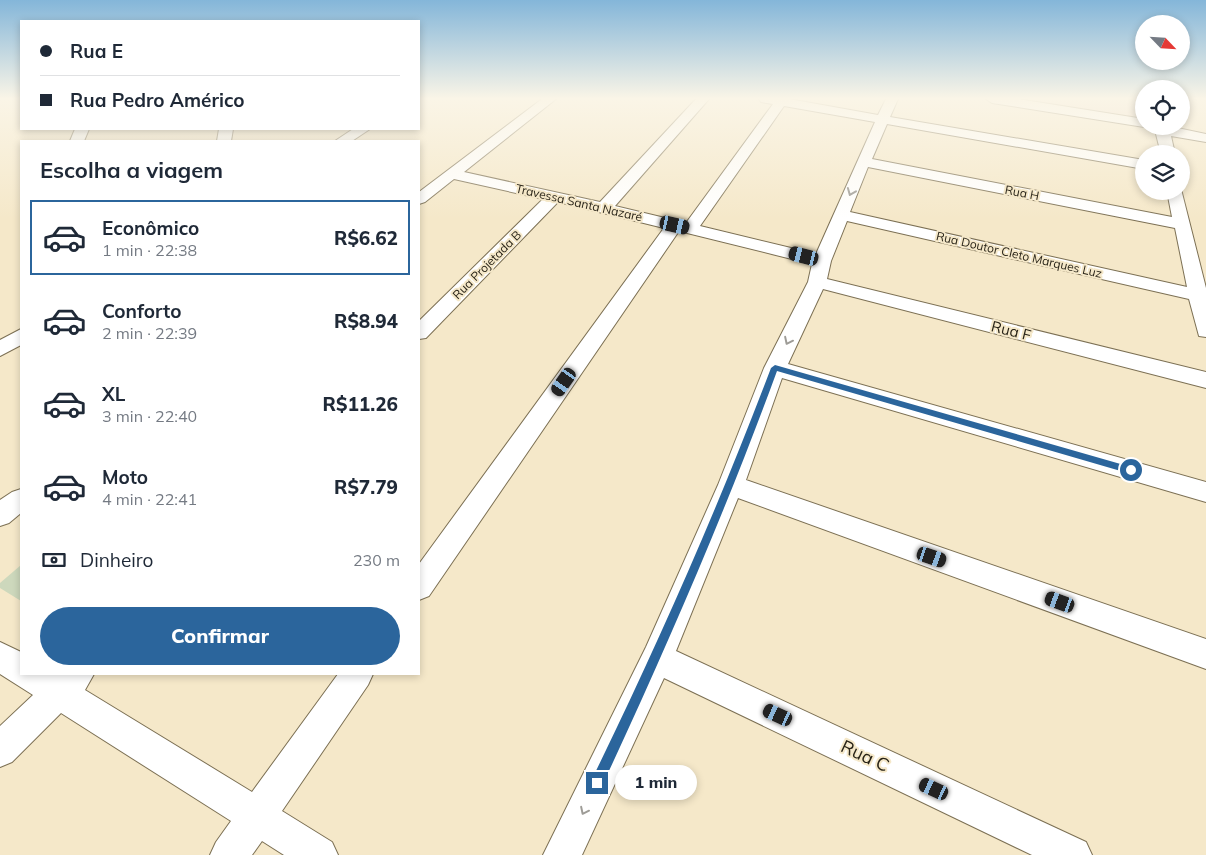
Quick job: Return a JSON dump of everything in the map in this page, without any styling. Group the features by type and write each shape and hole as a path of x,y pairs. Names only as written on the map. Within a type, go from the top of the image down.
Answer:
{"street":[{"path":"420,198 497,139"},
{"path":"604,208 667,139"},
{"path":"420,586 683,227 752,139"},
{"path":"562,855 656,658 731,485 775,368 820,271 841,215 874,139"},
{"path":"1022,139 1135,163"},
{"name":"Rua H","path":"863,162 1182,224"},
{"name":"Travessa Santa Nazaré","path":"451,174 683,227 820,271"},
{"name":"Rua Projetada B","path":"420,332 554,197"},
{"path":"1177,200 1199,283 1206,331"},
{"name":"Rua Doutor Cleto Marques Luz","path":"841,215 1199,283"},
{"name":"Rua F","path":"820,271 1206,380"},
{"path":"0,349 20,337"},
{"path":"775,368 1206,492"},
{"path":"731,485 1206,654"},
{"path":"0,515 20,500"},
{"path":"0,657 20,668"},
{"name":"Rua C","path":"656,658 1073,855"},
{"path":"33,675 69,683 257,815 319,855"},
{"path":"229,855 356,675"},
{"path":"0,750 69,683"}],"green space":[{"path":"20,566 20,600 0,588 0,583"}],"route":[{"path":"597,783 656,658 731,485 775,368 1131,470"}]}
